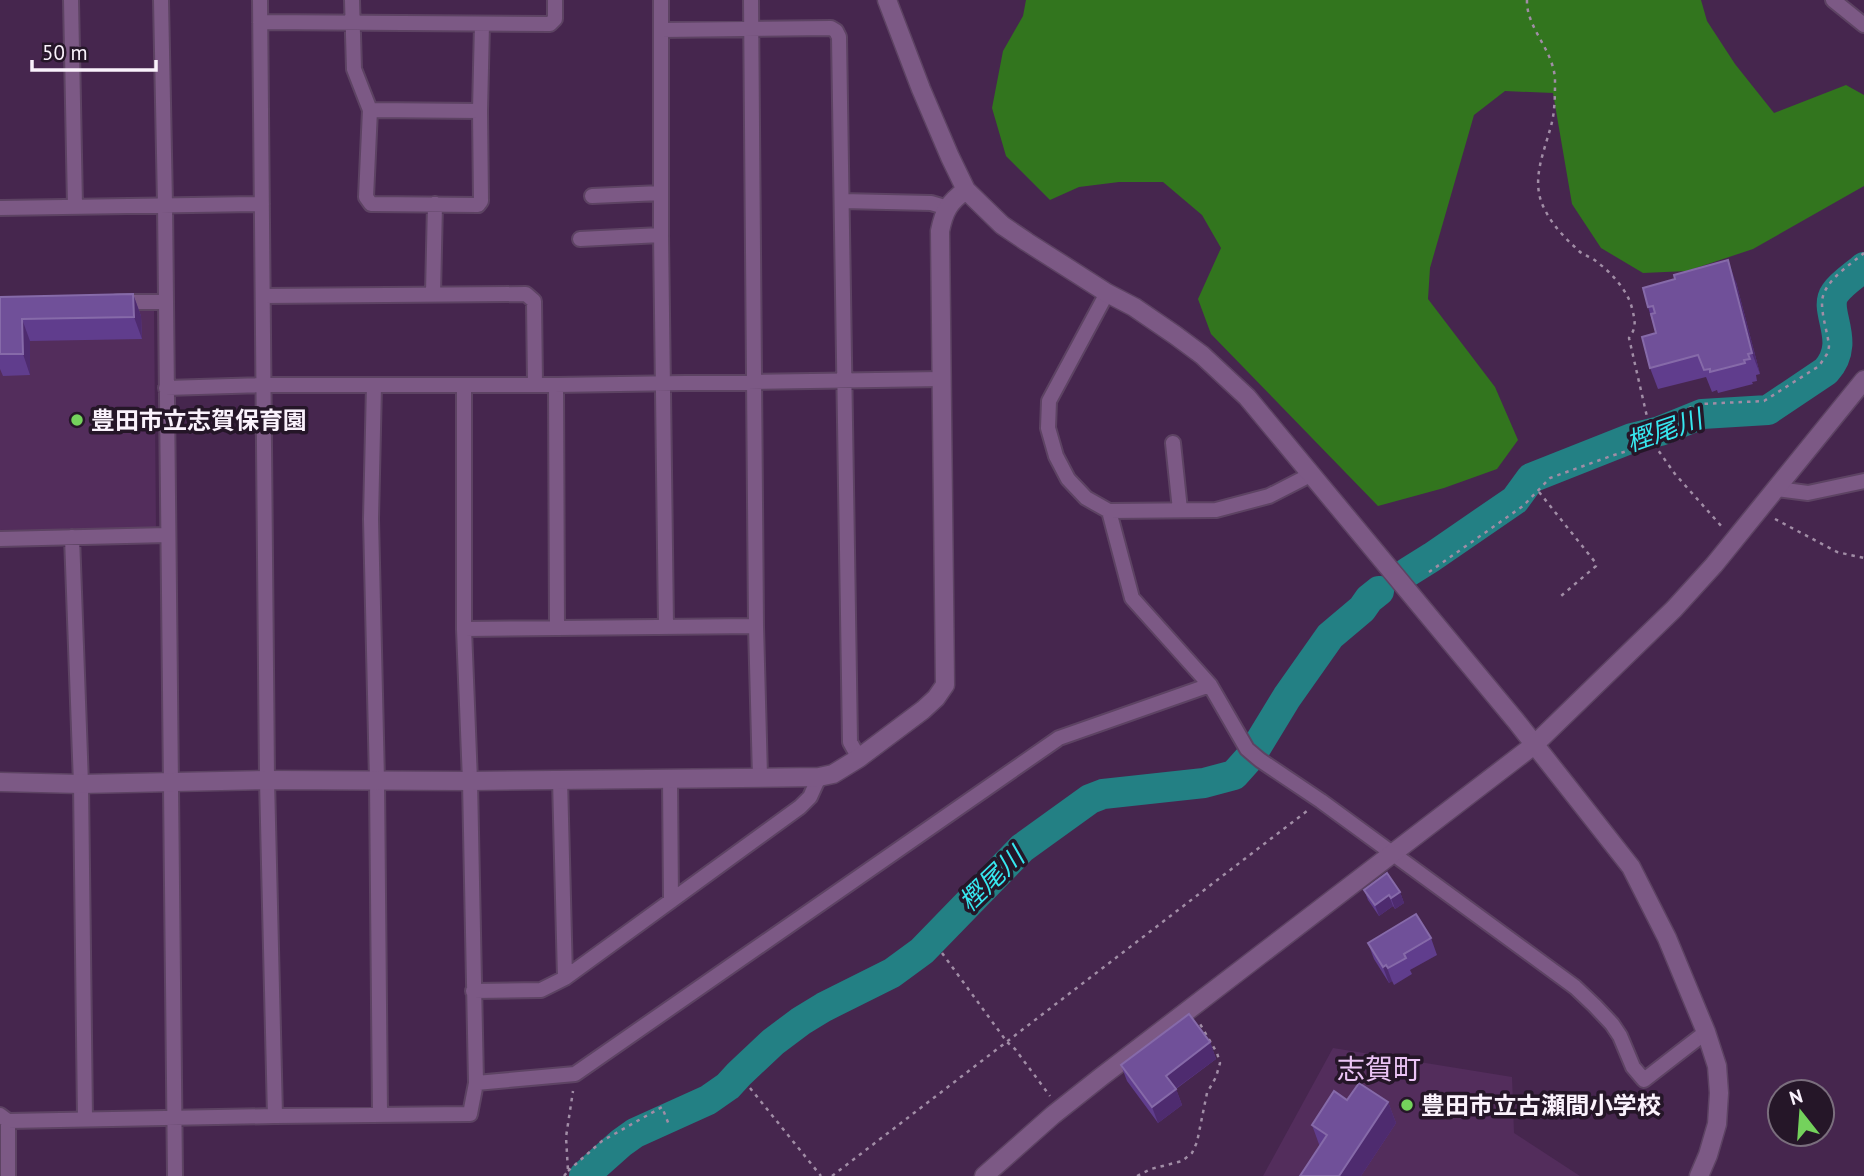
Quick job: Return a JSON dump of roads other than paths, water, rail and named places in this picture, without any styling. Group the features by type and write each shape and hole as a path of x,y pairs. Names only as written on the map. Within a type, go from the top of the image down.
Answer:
{"street":[{"path":"71,0 75,206"},
{"path":"161,0 174,1176"},
{"path":"260,0 268,780 275,1115"},
{"path":"352,0 354,69 370,110 366,197 371,204 475,206 481,201 482,24"},
{"path":"260,22 550,24 555,19 555,0"},
{"path":"661,0 666,626"},
{"path":"751,0 756,626 760,777"},
{"path":"887,0 925,100 966,190 1002,225 1107,293 1135,307 1202,355 1247,397 1516,721 1631,867 1667,938 1706,1032 1717,1066 1717,1124 1699,1176"},
{"path":"1833,0 1864,25"},
{"path":"661,30 831,28 839,37 850,742 859,758"},
{"path":"370,110 480,111"},
{"path":"0,782 81,785 268,780 819,777 837,772 923,710 945,685 940,232 952,200 966,190"},
{"path":"592,196 661,193"},
{"path":"842,201 931,203 948,208"},
{"path":"0,208 262,204"},
{"path":"433,294 435,204"},
{"path":"580,239 661,235"},
{"path":"1107,293 1049,401 1048,428 1056,456 1068,480 1086,498 1109,511 1216,510 1269,496 1312,474"},
{"path":"263,296 526,294 534,301 535,384"},
{"path":"97,302 166,302"},
{"path":"166,388 942,379"},
{"path":"984,1176 1060,1110 1534,746 1675,610 1736,540 1864,380"},
{"path":"374,385 371,519 380,1115"},
{"path":"8,1176 4,1118 470,1114 476,1083 464,629 464,385"},
{"path":"556,385 557,628"},
{"path":"1173,443 1180,510"},
{"path":"1777,489 1808,493 1864,481"},
{"path":"1109,511 1132,598 1210,685 1247,749 1394,853 1585,996 1620,1036 1633,1067 1644,1080 1706,1032"},
{"path":"0,539 168,535"},
{"path":"72,537 81,785 85,1119"},
{"path":"464,629 756,626"},
{"path":"476,1083 575,1074 1059,738 1210,685"},
{"path":"473,991 541,990 565,978 800,807 810,797 819,777"},
{"path":"670,778 671,901"},
{"path":"560,779 565,978"}],"waterway":[{"name":"樫尾川","path":"1408,572 1515,500 1531,478 1702,414 1768,410 1826,371 1834,360 1837,338 1832,300 1841,286 1864,267"},
{"name":"樫尾川","path":"584,1176 635,1133 708,1100 728,1086 773,1042 801,1021 892,973 922,951 1022,848 1090,799 1103,794 1204,783 1234,775 1251,756 1287,697 1330,636 1379,591"}],"place":[{"name":"豊田市立志賀保育園","path":"77,420"},
{"name":"豊田市立古瀬間小学校","path":"1407,1105"}],"district":[{"name":"志賀町","path":"1379,1068"}]}
